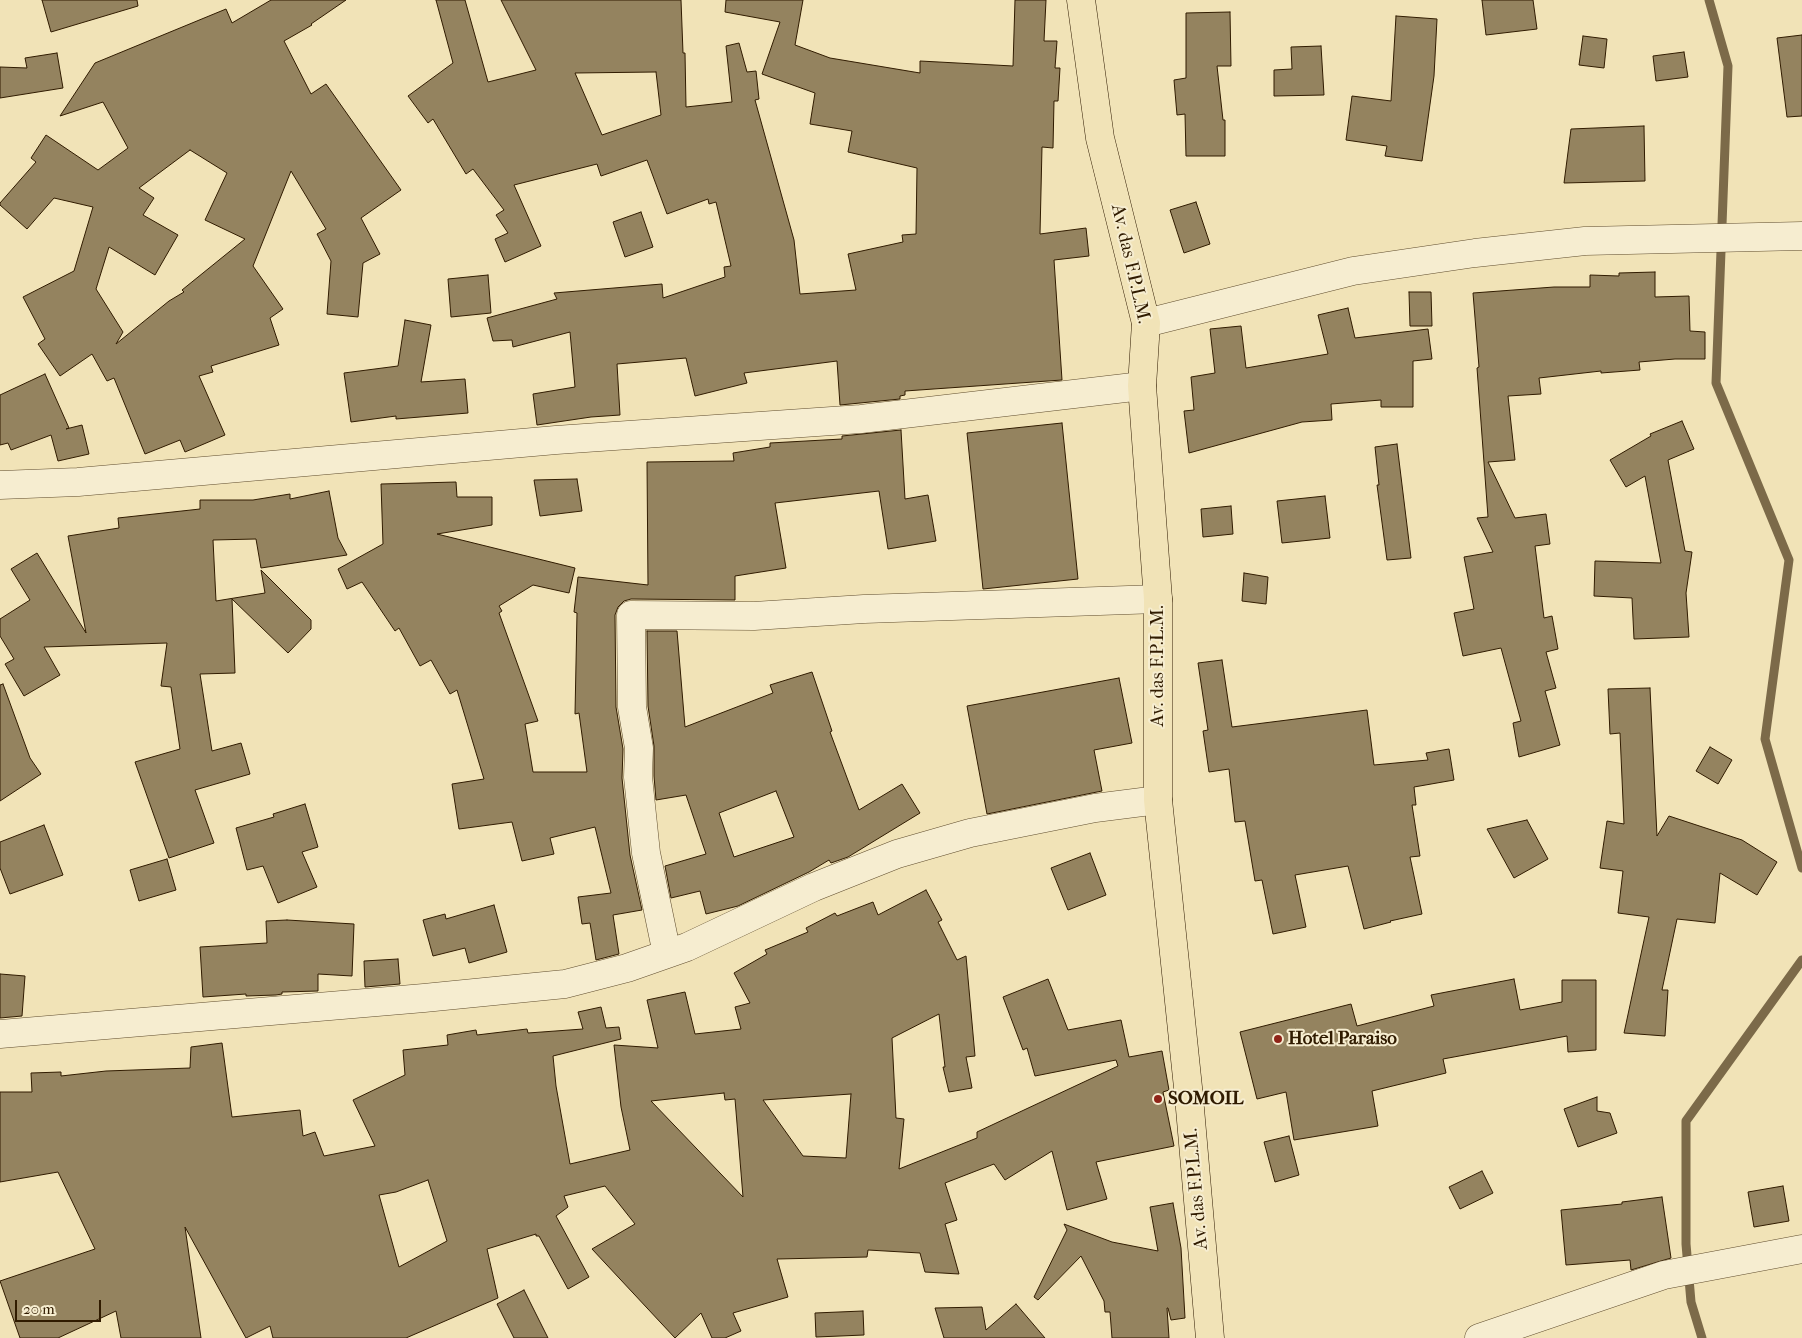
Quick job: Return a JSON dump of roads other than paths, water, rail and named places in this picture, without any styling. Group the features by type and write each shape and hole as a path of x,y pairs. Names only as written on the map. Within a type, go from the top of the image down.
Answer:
{"main road":[{"name":"Av. das F.P.L.M.","path":"1081,0 1100,138 1146,323 1142,386 1158,599 1158,800 1189,1097 1210,1338"}],"street":[{"path":"1146,323 1352,271 1475,253 1585,242 1802,236"},
{"path":"0,485 78,482 556,440 861,419 1142,386"},
{"path":"667,954 646,852 638,777 639,748 632,708 630,615 754,616 1158,599"},
{"path":"0,1034 565,984 627,968 687,947 814,887 897,854 970,833 1095,808 1158,800"},
{"path":"1479,1338 1664,1275 1802,1249"}],"waterway":[{"path":"1709,0 1728,66 1716,383 1789,560 1765,739 1802,868"},
{"path":"1702,1338 1691,1302 1686,1244 1686,1121 1802,960"}],"place":[{"name":"Hotel Paraiso","path":"1278,1039"},
{"name":"SOMOIL","path":"1158,1099"}]}
